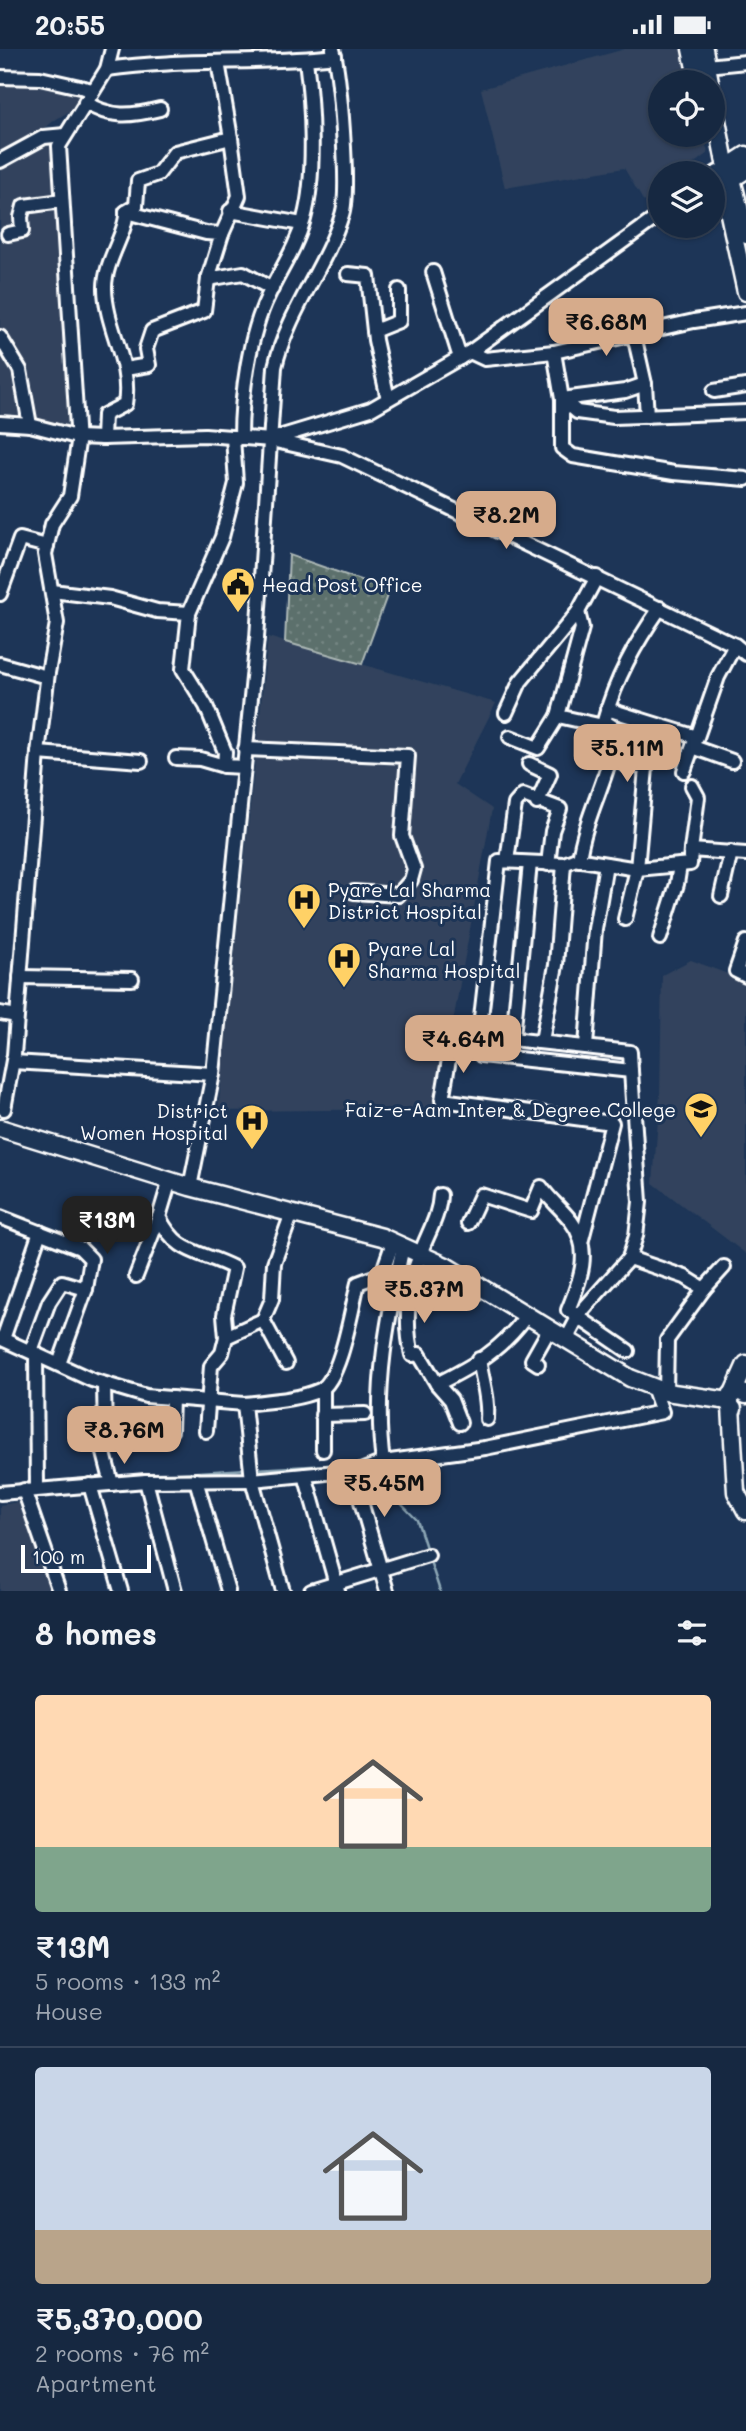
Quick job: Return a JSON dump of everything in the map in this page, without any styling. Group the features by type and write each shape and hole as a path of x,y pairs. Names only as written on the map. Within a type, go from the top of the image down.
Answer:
{"main road":[{"path":"691,49 695,70"},
{"path":"704,49 708,70"},
{"path":"725,172 746,156"},
{"path":"725,174 746,170"},
{"path":"725,188 738,232 746,292"},
{"path":"0,1129 190,1187 398,1244 446,1266 631,1377 660,1389 737,1402"},
{"path":"746,1364 737,1402 736,1492 746,1511"},
{"path":"737,1402 738,1429 746,1474"}],"street":[{"path":"4,1109 5,1080 13,1062 6,1017 20,977 38,753 57,623 47,546 52,524 69,496 77,437 59,146 107,69 112,49"},
{"path":"107,69 167,62 218,62 265,55 306,60 334,53 346,180 343,214 298,312 281,338 275,367 271,440 266,457 257,638 213,1074 190,1187"},
{"path":"223,766 225,753 210,715 183,669 190,613 222,537 236,483 237,437 246,379 262,311 291,255 302,224 309,185 312,119 306,60"},
{"path":"125,369 149,365 146,349 152,331 204,311 208,279 230,211 239,196 218,62"},
{"path":"721,70 746,62"},
{"path":"0,77 40,78 93,90"},
{"path":"85,101 96,109 129,116 160,109"},
{"path":"0,161 44,137 65,135"},
{"path":"126,212 136,206 138,181 158,174 175,152 231,138"},
{"path":"8,235 22,231 20,217 24,206 62,201"},
{"path":"230,211 302,224"},
{"path":"126,212 206,233 222,234"},
{"path":"103,438 104,415 125,404 128,385 107,316 105,286 108,261 127,222 126,212"},
{"path":"271,440 360,413 465,355 648,223"},
{"path":"623,241 633,242 648,233"},
{"path":"433,272 465,355"},
{"path":"208,279 243,273 272,289"},
{"path":"348,274 368,276 373,331 388,399"},
{"path":"373,331 399,321 399,290"},
{"path":"465,355 485,359 554,352 746,313"},
{"path":"634,335 645,384 647,416"},
{"path":"0,337 20,370 30,425"},
{"path":"554,352 562,399 562,448 573,456 674,473 746,479"},
{"path":"562,399 625,391 645,384"},
{"path":"714,391 746,386"},
{"path":"562,399 577,412 614,418 746,412"},
{"path":"0,423 30,425 77,437 237,437 271,440 342,456 597,577 735,645 746,654"},
{"path":"0,594 20,539 47,546"},
{"path":"506,713 520,682 535,660 578,612 597,577"},
{"path":"52,591 110,598 157,611 190,613"},
{"path":"616,729 604,721 607,709 635,643 660,608"},
{"path":"510,737 537,748 558,716 582,628 578,612"},
{"path":"684,771 718,677 735,645"},
{"path":"0,664 47,677"},
{"path":"607,709 695,742 732,761"},
{"path":"558,716 616,729"},
{"path":"579,860 582,836 613,755 616,729"},
{"path":"246,749 408,756 402,836 414,869 411,880 398,895 354,892"},
{"path":"38,753 141,761"},
{"path":"613,755 624,764 646,768 637,869 625,919"},
{"path":"176,758 200,759 223,766 244,767"},
{"path":"529,764 550,774 537,803"},
{"path":"566,1340 578,1318 629,1258 636,1236 640,1202 630,1052 513,1037 502,1038 498,1032 479,1035 499,860 564,865 579,860 637,869 690,864 698,797 692,786"},
{"path":"507,861 515,804 523,795 537,803 547,803 561,809 552,831 548,864"},
{"path":"691,850 746,854"},
{"path":"721,896 730,852"},
{"path":"513,1037 530,863"},
{"path":"586,1046 595,929 606,864"},
{"path":"542,1041 556,965 564,865"},
{"path":"660,938 677,884 680,865"},
{"path":"746,942 736,971 746,977"},
{"path":"20,977 132,979"},
{"path":"452,1042 442,1100 612,1123 582,1239 583,1261 568,1310 603,1331 628,1351"},
{"path":"481,1055 631,1071"},
{"path":"13,1062 213,1074"},
{"path":"136,1276 170,1180"},
{"path":"468,1223 481,1195 531,1211 541,1187 571,1221 582,1239"},
{"path":"440,1195 439,1208 420,1254 411,1287 408,1337 412,1355 419,1354 437,1384 451,1400 460,1423"},
{"path":"226,1337 263,1321 272,1299 274,1263 292,1213"},
{"path":"0,1217 89,1254 91,1259 86,1289 59,1364"},
{"path":"159,1217 167,1234 183,1249 234,1268 224,1315 226,1337 222,1353 211,1366 206,1401 206,1431"},
{"path":"40,1232 1,1338 104,1384 146,1396 244,1404 299,1397 323,1389 335,1375 358,1283 382,1274 398,1244"},
{"path":"379,1464 381,1385 389,1300 398,1244"},
{"path":"629,1258 685,1277 704,1289"},
{"path":"0,1493 33,1487 146,1481 251,1480 337,1472 357,1474 379,1464 485,1448 662,1412 660,1389 667,1340 704,1289 724,1267"},
{"path":"59,1591 33,1487 34,1352 48,1302 62,1282 86,1289"},
{"path":"437,1384 510,1339 526,1316"},
{"path":"263,1321 286,1363"},
{"path":"538,1364 532,1360 549,1330"},
{"path":"479,1359 483,1389 489,1401 486,1419"},
{"path":"104,1384 104,1454 112,1483"},
{"path":"323,1389 323,1450"},
{"path":"105,1436 171,1431 172,1398"},
{"path":"244,1404 251,1480 283,1591"},
{"path":"323,1415 365,1414"},
{"path":"357,1474 387,1591"},
{"path":"305,1475 337,1588"},
{"path":"146,1481 175,1591"},
{"path":"196,1481 228,1591"},
{"path":"90,1485 121,1591"},
{"path":"311,1591 337,1588 428,1555"}],"shaded area":[{"path":"625,49 680,49 686,70 648,70 648,147 706,147 708,153 697,161 648,161 648,199 644,202 624,168 505,188 481,89"},
{"path":"36,78 88,88 85,102 55,120 17,150 65,134 59,146 52,149 73,430 0,427 0,81"},
{"name":"Pyare Lal Sharma Hospital","path":"268,637 496,703 455,784 492,809 437,1109 218,1111"},
{"name":"Faiz-e-Aam Inter & Degree College","path":"691,960 746,981 746,1254 653,1183 660,1095 662,975"},
{"path":"18,1502 52,1591 0,1591 0,1505"}],"green space":[{"path":"289,555 389,590 362,664 285,642"}],"waterway":[{"path":"255,1469 349,1464 359,1467"},
{"path":"150,1475 248,1469"},
{"path":"371,1473 417,1520 427,1551"},
{"path":"0,1486 18,1486"},
{"path":"429,1558 440,1591"}],"place":[{"name":"Head Post Office","path":"238,614"},
{"name":"Pyare Lal Sharma District Hospital","path":"304,930"},
{"name":"Pyare Lal Sharma Hospital","path":"344,989"},
{"name":"Faiz-e-Aam Inter & Degree College","path":"701,1139"},
{"name":"District Women Hospital","path":"252,1151"}]}
